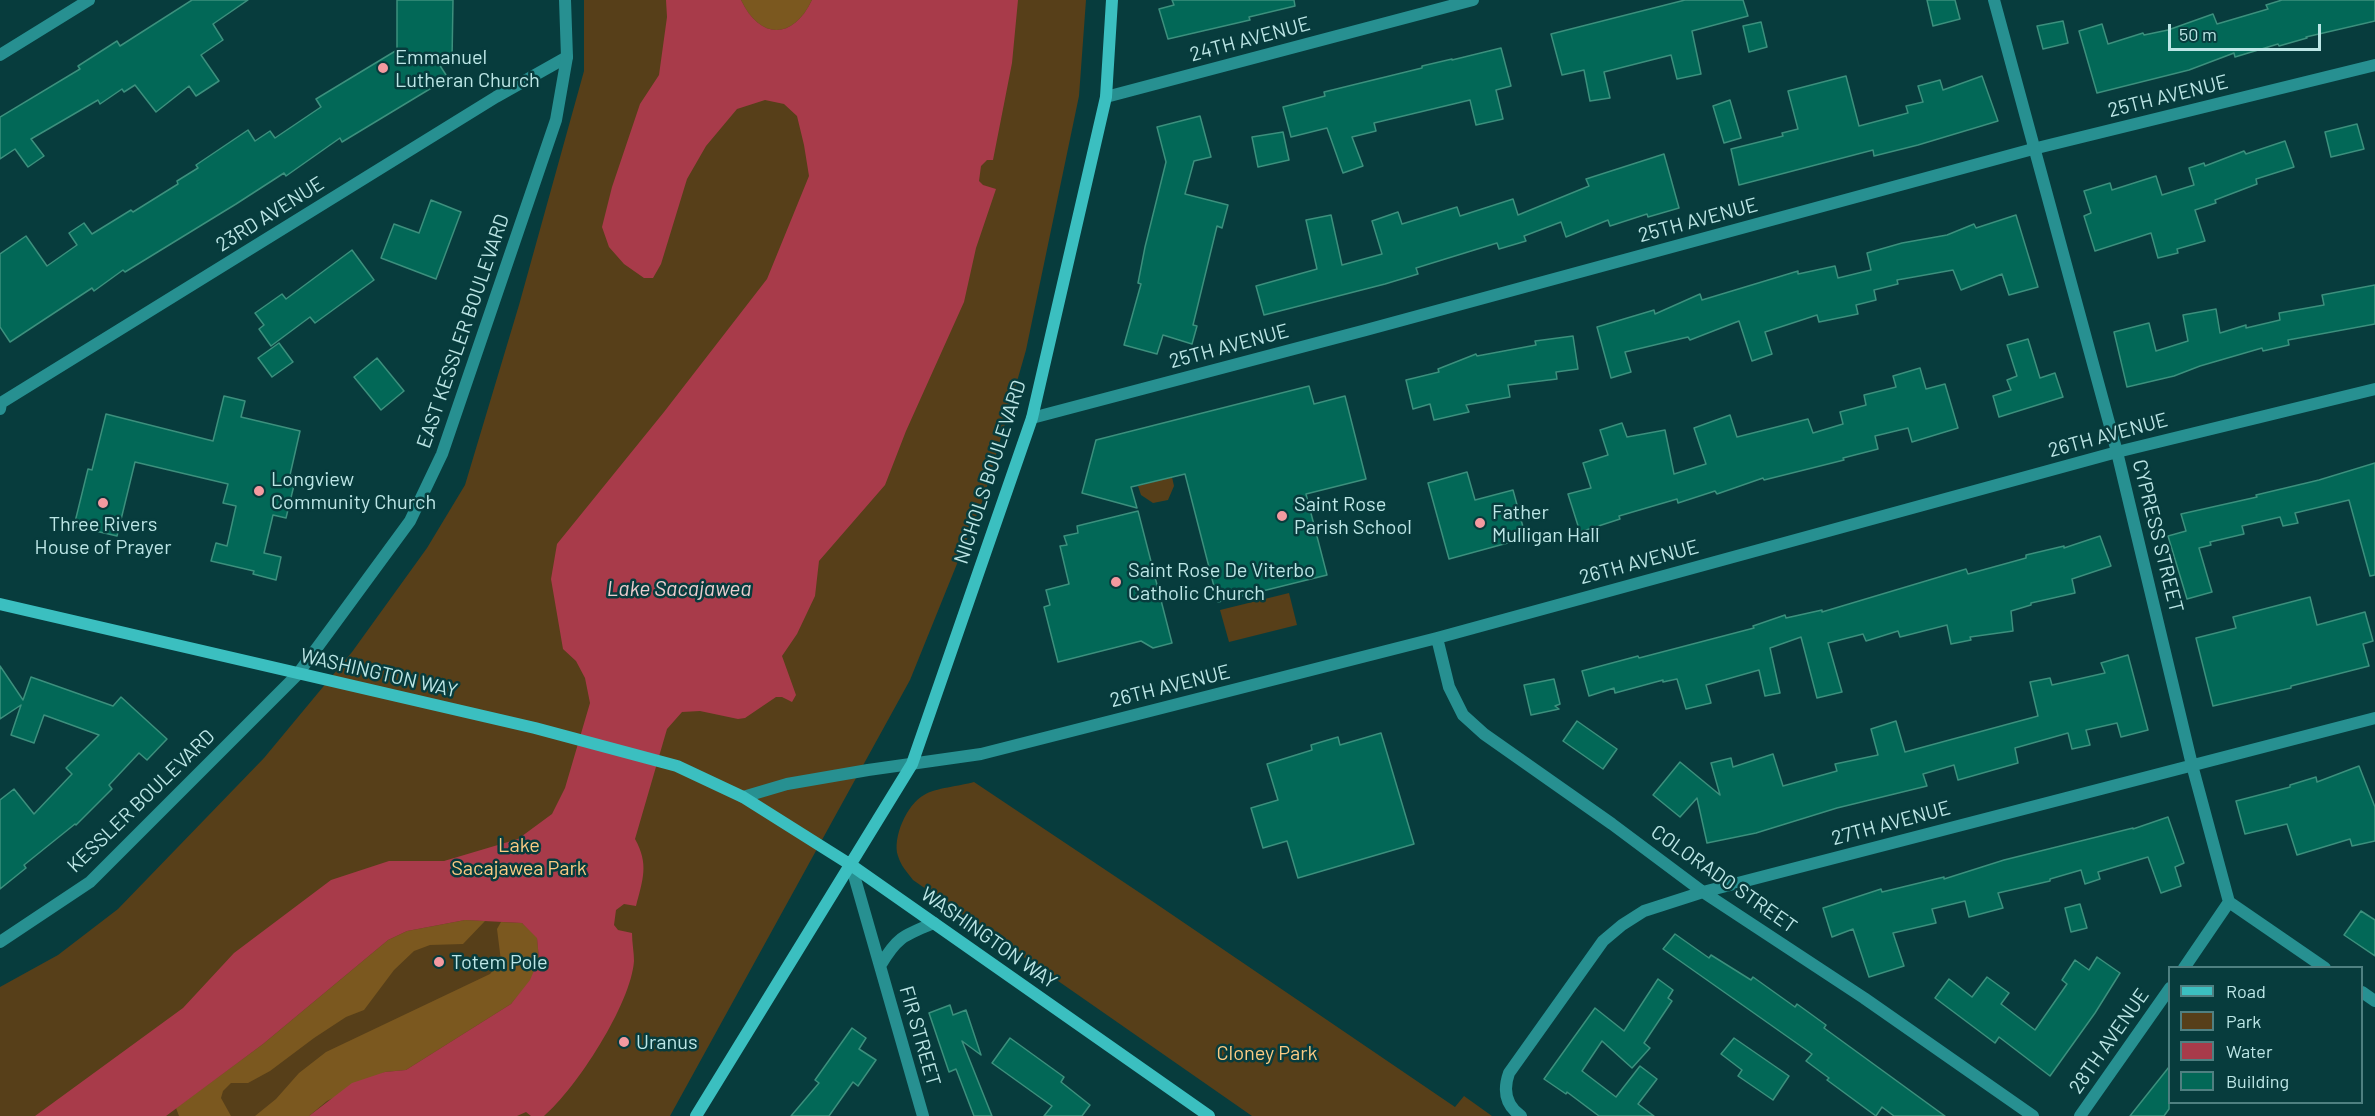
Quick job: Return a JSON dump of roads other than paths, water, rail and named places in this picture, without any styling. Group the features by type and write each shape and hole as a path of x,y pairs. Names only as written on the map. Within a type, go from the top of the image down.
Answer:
{"main road":[{"name":"NICHOLS BOULEVARD","path":"696,1116 912,764 1032,418 1107,97 1112,0"},
{"name":"WASHINGTON WAY","path":"0,604 297,675 535,728 677,766 743,796 851,865 1209,1116"}],"street":[{"path":"0,55 89,0"},
{"name":"EAST KESSLER BOULEVARD","path":"297,675 410,521 442,454 556,120 567,57 565,0"},
{"name":"24TH AVENUE","path":"1107,97 1473,0"},
{"name":"CYPRESS STREET","path":"1994,0 2117,452 2192,765 2229,902"},
{"name":"23RD AVENUE","path":"0,404 496,97 567,57"},
{"name":"25TH AVENUE","path":"1032,418 2033,149 2375,65"},
{"name":"26TH AVENUE","path":"912,764 981,754 1437,638 2117,452 2375,388"},
{"name":"COLORADO STREET","path":"1437,638 1449,687 1463,715 1484,734 1612,824 1703,892 1864,998 2033,1116"},
{"name":"KESSLER BOULEVARD","path":"0,942 90,882 297,675"},
{"name":"27TH AVENUE","path":"1521,1116 1509,1104 1505,1094 1505,1083 1509,1073 1603,941 1644,911 1703,892 2375,718"},
{"path":"743,796 787,784 912,764"},
{"name":"FIR STREET","path":"851,865 923,1116"},
{"path":"2185,966 2229,902 2322,966"},
{"name":"FIR STREET","path":"880,966 890,949 903,935 934,923"},
{"name":"28TH AVENUE","path":"2080,1116 2168,989"}],"water":[{"name":"Lake Sacajawea","path":"666,0 741,0 757,22 776,30 786,28 796,22 812,0 1018,0 1012,63 993,160 987,160 981,166 979,181 983,185 996,189 976,248 964,302 906,431 885,485 819,561 815,596 797,634 782,656 796,695 792,702 776,697 745,718 738,719 700,711 682,712 667,729 635,839 643,864 636,906 624,904 616,910 614,925 618,930 632,933 634,961 631,979 613,1022 586,1066 544,1116 531,1116 526,1112 517,1116 309,1116 352,1083 385,1072 406,1070 511,1004 530,980 539,959 537,938 522,923 465,920 407,931 388,940 263,1044 166,1116 35,1116 183,1008 234,953 331,880 389,861 444,861 518,839 552,814 565,788 590,703 585,678 576,661 563,649 551,579 557,544 664,412 767,279 809,176 797,116 784,104 765,100 737,109 706,146 687,179 661,264 653,278 644,278 624,264 609,247 602,227 612,187 640,104 659,75 667,17"}],"place":[{"name":"Emmanuel Lutheran Church","path":"383,68"},
{"name":"Longview Community Church","path":"259,491"},
{"name":"Three Rivers House of Prayer","path":"103,503"},
{"name":"Saint Rose Parish School","path":"1282,516"},
{"name":"Father Mulligan Hall","path":"1480,523"},
{"name":"Saint Rose De Viterbo Catholic Church","path":"1116,582"},
{"name":"Totem Pole","path":"439,962"},
{"name":"Uranus","path":"624,1042"}],"park label":[{"name":"Lake Sacajawea Park","path":"519,856"},
{"name":"Cloney Park","path":"1267,1053"}]}
